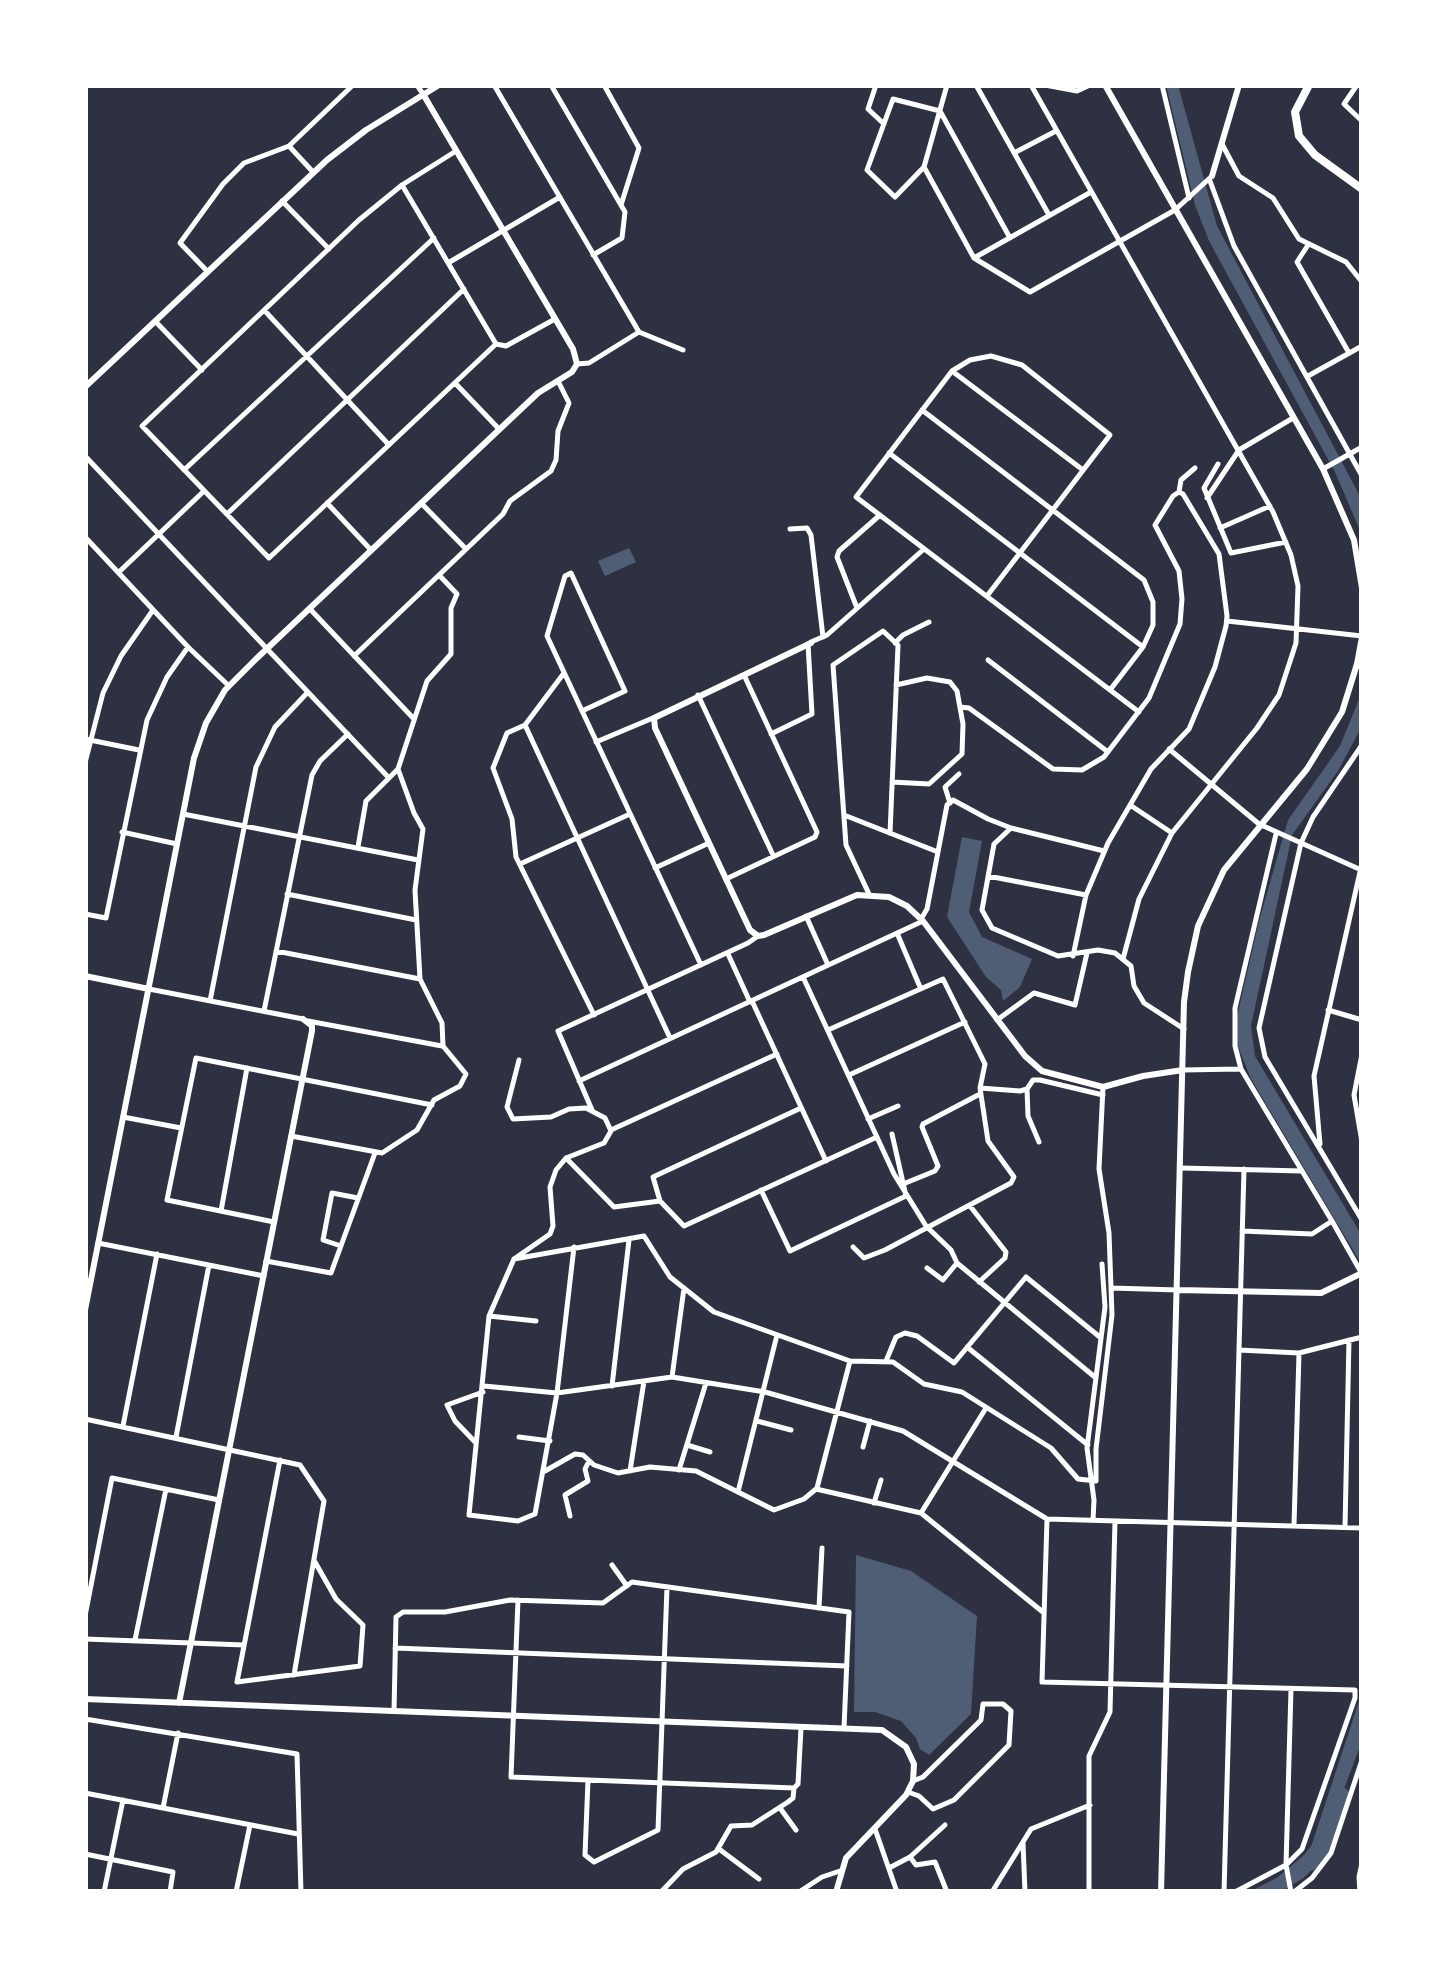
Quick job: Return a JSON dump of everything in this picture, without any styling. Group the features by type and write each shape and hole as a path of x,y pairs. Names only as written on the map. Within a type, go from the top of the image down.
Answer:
{"main road":[{"path":"1309,85 1295,112 1299,136 1315,156 1362,189"}],"street":[{"path":"208,272 180,243 223,184 244,163 289,146 353,85"},
{"path":"85,1310 183,814 199,742 211,713 229,686 267,648 538,393 572,372 577,364 577,356 417,85"},
{"path":"85,387 313,172 366,130 439,85"},
{"path":"494,85 639,332 684,350"},
{"path":"551,85 625,212 622,238 594,255"},
{"path":"604,85 638,148 621,205"},
{"path":"876,85 868,109 886,125"},
{"path":"947,85 940,111 924,167 895,197 867,170 893,98 940,111 1010,238"},
{"path":"976,85 1050,216"},
{"path":"1031,85 1270,506 1286,542 1298,586 1298,629 1292,662 1279,695 1172,832 1139,898 1123,959"},
{"path":"1045,85 1076,91 1090,85"},
{"path":"1162,85 1190,197"},
{"path":"924,167 974,258 1030,292 1175,210 1209,180 1239,85"},
{"path":"1357,85 1344,104 1362,122"},
{"path":"1111,88 1175,210 1325,467 1354,540 1362,588"},
{"path":"1014,153 1056,130"},
{"path":"1220,142 1239,176 1273,198 1293,232 1308,246 1346,262 1362,282"},
{"path":"289,146 313,172"},
{"path":"456,151 402,185 142,426 268,558 496,344"},
{"path":"1209,180 1234,246 1362,476"},
{"path":"402,185 496,344 506,346 555,319"},
{"path":"974,258 1092,192"},
{"path":"448,263 560,197"},
{"path":"282,201 329,249"},
{"path":"184,470 434,238"},
{"path":"1308,246 1297,262 1349,353"},
{"path":"226,514 464,290"},
{"path":"264,310 389,445"},
{"path":"155,321 202,370"},
{"path":"577,364 589,363 639,332"},
{"path":"1307,376 1362,346"},
{"path":"987,596 1110,434 1022,365 1003,358 980,357 952,371 856,497 1139,712"},
{"path":"952,371 1083,470"},
{"path":"354,656 466,550 510,501 551,471 556,460 558,431 569,403 558,380"},
{"path":"454,383 499,429"},
{"path":"922,410 1144,580 1154,602 1154,626 1110,690"},
{"path":"1207,498 1239,450 1293,418"},
{"path":"1325,467 1362,447"},
{"path":"889,454 1143,647"},
{"path":"85,456 389,778"},
{"path":"1218,464 1204,488 1230,553 1286,542"},
{"path":"960,707 969,708 1053,768 1082,770 1108,752 1149,698 1180,624 1178,572 1155,525 1179,492 1181,480 1195,468"},
{"path":"118,573 204,491"},
{"path":"1073,956 1086,895 1104,850 1151,769 1192,724 1215,666 1227,621 1219,554 1186,497 1179,492"},
{"path":"327,503 371,550"},
{"path":"421,503 466,550"},
{"path":"1220,528 1270,506"},
{"path":"858,608 837,557 880,515"},
{"path":"790,528 806,528 810,535 823,637"},
{"path":"85,538 229,686"},
{"path":"596,742 823,637 924,549"},
{"path":"582,711 625,691 570,573 565,576 547,636 564,674 701,965"},
{"path":"358,848 366,801 398,769 427,681 451,654 452,608 457,594 438,576"},
{"path":"310,609 414,719"},
{"path":"85,764 87,740 110,677 154,610"},
{"path":"1161,1892 1188,972 1198,926 1224,870 1307,769 1331,732 1351,688 1362,637 1227,621"},
{"path":"895,642 929,622"},
{"path":"869,894 846,846 833,665 884,631 895,642 890,833"},
{"path":"771,734 812,714 809,643"},
{"path":"85,914 106,918 138,750 157,694 188,647"},
{"path":"988,660 1108,752"},
{"path":"564,674 525,725 506,733 494,768 512,818 520,864 594,1015"},
{"path":"726,879 815,837 816,832 744,674"},
{"path":"892,782 929,784 960,758 963,724 957,691 950,682 927,678 896,685"},
{"path":"210,1001 256,766 267,738 308,692"},
{"path":"698,695 774,856"},
{"path":"654,718 654,728 746,923 758,936"},
{"path":"525,725 670,1038"},
{"path":"264,1011 316,768 348,734"},
{"path":"87,740 138,750"},
{"path":"1362,746 1299,842 1260,1028 1266,1057 1362,1220"},
{"path":"1169,750 1259,824 1361,867 1314,1076 1320,1150"},
{"path":"291,1136 382,1153 417,1130 434,1100 460,1086 466,1074 443,1046 442,1023 420,979 416,920 418,860 424,828 414,813 398,769"},
{"path":"579,1081 922,920 950,803 945,788 959,774"},
{"path":"950,803 953,800 1011,828 1104,850"},
{"path":"1130,804 1172,832"},
{"path":"183,814 418,860"},
{"path":"520,864 630,814"},
{"path":"844,815 938,852"},
{"path":"1011,828 994,844 982,910 992,928 1058,956 1108,950 1131,966 1134,986 1144,1003 1184,1029"},
{"path":"122,832 177,844"},
{"path":"1111,1288 1322,1292 1362,1273 1242,1069 1235,1046 1235,1008 1278,834"},
{"path":"656,868 709,843"},
{"path":"988,876 1086,895"},
{"path":"287,894 416,920"},
{"path":"592,1110 558,1031 758,936 846,898 869,894 889,897 922,920 1024,1056 1042,1072 1103,1091"},
{"path":"806,916 828,966"},
{"path":"896,934 920,987"},
{"path":"276,951 420,979"},
{"path":"728,953 826,1161"},
{"path":"997,1020 1034,993 1075,1005 1087,953"},
{"path":"85,976 443,1046"},
{"path":"803,977 877,1138 926,1226 952,1250 957,1263 1096,1378"},
{"path":"828,1030 943,979 984,1064 980,1091 990,1147 1014,1177 1011,1184 864,1258 852,1247"},
{"path":"1328,1010 1362,1020"},
{"path":"179,1703 312,1031 305,1020"},
{"path":"848,1076 964,1022"},
{"path":"574,1247 557,1394 535,1514 518,1522 468,1514 488,1316 514,1258 550,1234 550,1188 556,1170 566,1158 604,1143 610,1130 776,1054"},
{"path":"1362,1054 1354,1095 1362,1142"},
{"path":"274,1222 167,1200 196,1058 432,1105"},
{"path":"518,1060 507,1107 513,1119 552,1117 578,1107 604,1118 610,1130"},
{"path":"221,1211 247,1068"},
{"path":"1039,1142 1028,1116 1026,1089 1033,1080 1103,1091 1144,1076 1183,1070 1242,1069"},
{"path":"903,1184 935,1171 938,1166 923,1124 980,1091 1026,1089"},
{"path":"1092,1482 1098,1476 1096,1449 1112,1315 1108,1233 1099,1169 1103,1091"},
{"path":"868,1119 898,1106"},
{"path":"802,1108 653,1176 660,1200 684,1226 877,1138"},
{"path":"123,1117 182,1128"},
{"path":"892,1134 906,1196"},
{"path":"266,1261 331,1273 376,1153"},
{"path":"566,1158 614,1207 660,1200"},
{"path":"1181,1168 1302,1170"},
{"path":"1224,1892 1244,1169"},
{"path":"762,1190 790,1250 906,1196"},
{"path":"341,1246 323,1240 332,1193 358,1198"},
{"path":"970,1206 1006,1252 1005,1258 979,1282"},
{"path":"1242,1231 1312,1234 1332,1222"},
{"path":"514,1258 644,1236 661,1267 714,1312 850,1361 892,1362 924,1384 962,1392 1052,1448 1078,1479 1092,1482"},
{"path":"612,1386 629,1238"},
{"path":"98,1243 264,1276"},
{"path":"123,1426 156,1254"},
{"path":"928,1268 943,1280 957,1263"},
{"path":"176,1437 209,1264"},
{"path":"1093,1520 1088,1445 1105,1307 1102,1264"},
{"path":"886,1361 896,1337 906,1333 917,1336 951,1364 1026,1277 1101,1338"},
{"path":"672,1377 684,1288"},
{"path":"488,1316 536,1321"},
{"path":"738,1492 777,1335"},
{"path":"1239,1350 1299,1353 1362,1336"},
{"path":"1345,1527 1350,1340"},
{"path":"967,1348 1088,1445"},
{"path":"1294,1526 1299,1353"},
{"path":"545,1470 575,1454 618,1473 650,1467 696,1471 774,1510 804,1499 816,1489 850,1361"},
{"path":"477,1443 447,1405 483,1389 557,1394 672,1377 765,1392 903,1431 1047,1520 1362,1528"},
{"path":"630,1471 644,1381"},
{"path":"679,1470 706,1382"},
{"path":"921,1514 986,1408"},
{"path":"85,1419 300,1465 324,1501 294,1675"},
{"path":"757,1421 791,1430"},
{"path":"863,1447 870,1422"},
{"path":"519,1437 550,1441"},
{"path":"687,1445 710,1452"},
{"path":"280,1460 237,1682 360,1666 363,1625 336,1599 316,1562"},
{"path":"570,1516 565,1495 588,1481 585,1468 590,1460"},
{"path":"85,1616 112,1478 219,1500"},
{"path":"874,1503 881,1480"},
{"path":"135,1640 166,1489"},
{"path":"816,1489 921,1514 1044,1614"},
{"path":"1047,1520 1042,1682 1355,1690 1302,1849 1286,1866 1236,1892"},
{"path":"1089,1892 1089,1756 1110,1712 1115,1520"},
{"path":"819,1608 822,1548"},
{"path":"85,1565 95,1567"},
{"path":"612,1565 627,1586"},
{"path":"394,1711 396,1618 403,1612 445,1612 518,1600 603,1603 632,1582 849,1612 844,1728"},
{"path":"588,1780 585,1854 594,1862 658,1830 667,1587"},
{"path":"518,1600 512,1777 794,1788"},
{"path":"85,1638 244,1645"},
{"path":"396,1648 847,1666"},
{"path":"1291,1689 1286,1866 1292,1891 1312,1878 1331,1853 1362,1760"},
{"path":"85,1700 882,1730 901,1740 911,1755 913,1781 908,1792 846,1858 836,1892"},
{"path":"908,1792 933,1809 954,1800 1009,1745 1011,1711 1003,1704 983,1704 981,1720 924,1777 913,1781"},
{"path":"85,1719 297,1754 301,1892"},
{"path":"661,1892 683,1869 719,1849 731,1826 752,1825 793,1798 798,1784 801,1726"},
{"path":"164,1808 178,1733"},
{"path":"85,1792 300,1834"},
{"path":"104,1892 123,1800"},
{"path":"992,1892 1023,1840 1037,1825 1090,1805"},
{"path":"780,1808 796,1830"},
{"path":"888,1868 910,1857 944,1824"},
{"path":"236,1892 250,1825"},
{"path":"875,1827 897,1892"},
{"path":"1023,1840 1026,1892"},
{"path":"719,1849 759,1879"},
{"path":"85,1854 173,1872 170,1892"},
{"path":"910,1857 916,1865 935,1862 947,1892"},
{"path":"1360,1892 1362,1863"},
{"path":"798,1892 822,1877 840,1872"}],"water":[{"path":"1166,85 1178,85 1217,226 1362,500 1362,535 1335,472 1209,241 1195,205"},
{"path":"629,548 636,562 605,576 598,561"},
{"path":"1362,692 1362,726 1338,771 1292,835 1251,1026 1255,1056 1362,1236 1362,1265 1251,1079 1237,1044 1236,1021 1288,820 1340,746"},
{"path":"962,837 982,841 969,912 982,937 1032,959 1020,987 1003,1001 1001,990 986,977 947,917"},
{"path":"856,1555 911,1571 977,1616 971,1714 929,1755 920,1749 901,1721 875,1712 854,1712"},
{"path":"1362,1692 1362,1741 1315,1867 1280,1892 1249,1892 1278,1877 1310,1850"}],"waterway":[{"path":"1310,1862 1325,1843 1341,1796"}]}
